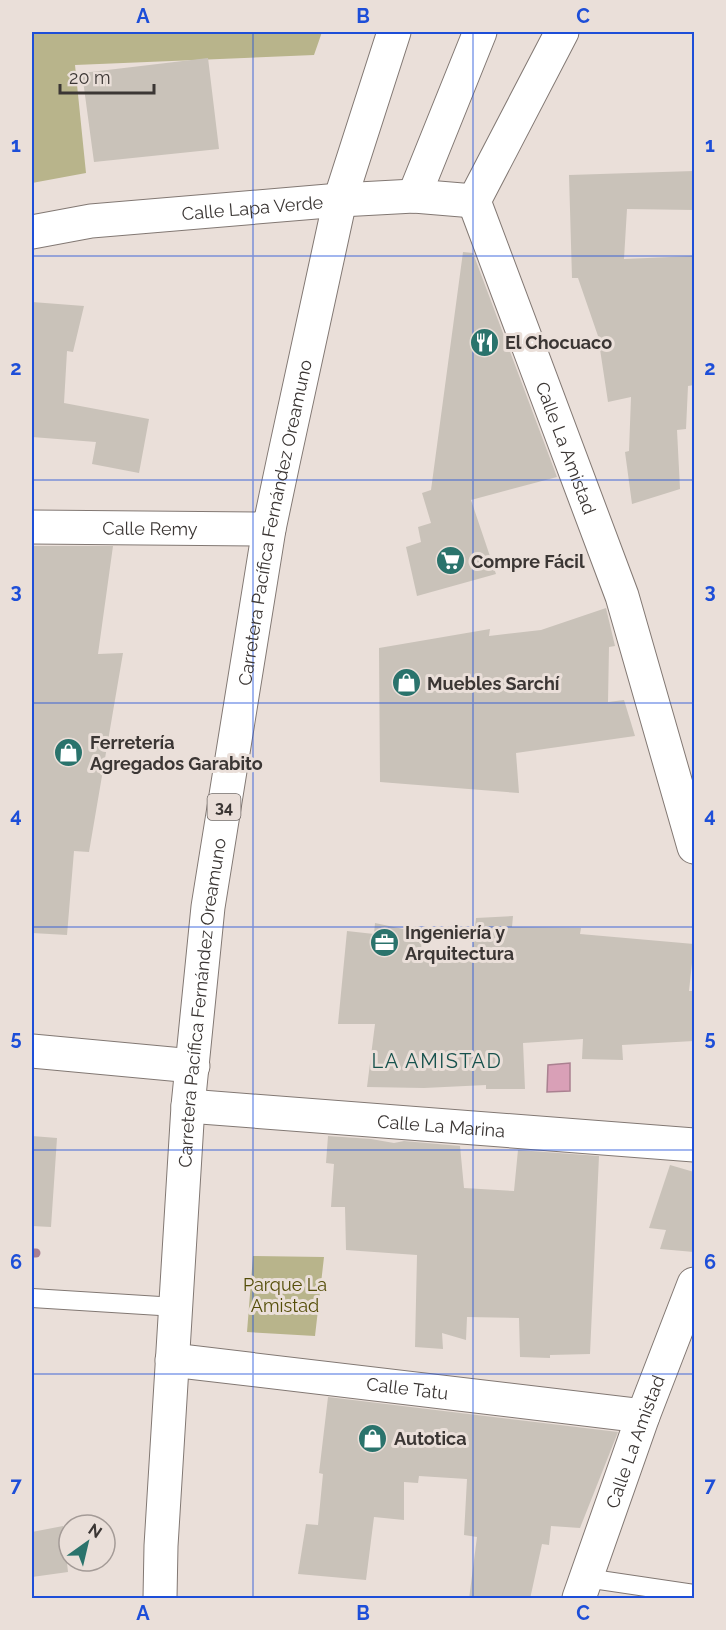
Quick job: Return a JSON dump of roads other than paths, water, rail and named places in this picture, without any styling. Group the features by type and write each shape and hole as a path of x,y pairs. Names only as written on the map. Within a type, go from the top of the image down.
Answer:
{"main road":[{"name":"Carretera Pacífica Fernández Oreamuno","path":"160,1599 161,1546 188,1106 208,907 269,529 340,200 394,32"},
{"path":"414,196 480,32"},
{"path":"474,201 562,32"},
{"name":"Calle Lapa Verde","path":"32,232 91,221 340,200 414,196 474,201"},
{"name":"Calle La Amistad","path":"474,201 622,597 694,847"},
{"name":"Calle Remy","path":"32,527 269,529"},
{"path":"32,1051 193,1066"},
{"name":"Calle La Marina","path":"188,1106 694,1145"},
{"name":"Calle La Amistad","path":"583,1588 643,1416 694,1284"},
{"name":"Calle Tatu","path":"172,1360 643,1416"}],"lane":[{"path":"32,1298 176,1308"},
{"path":"583,1588 694,1594"}],"place":[{"name":"El Chocuaco","path":"484,342"},
{"name":"Compre Fácil","path":"450,561"},
{"name":"Muebles Sarchí","path":"406,683"},
{"name":"Ferretería Agregados Garabito","path":"69,752"},
{"name":"Ingeniería y Arquitectura","path":"384,942"},
{"name":"Autotica","path":"373,1438"}],"district":[{"name":"LA AMISTAD","path":"437,1061"}],"park label":[{"name":"Parque La Amistad","path":"285,1294"}]}
